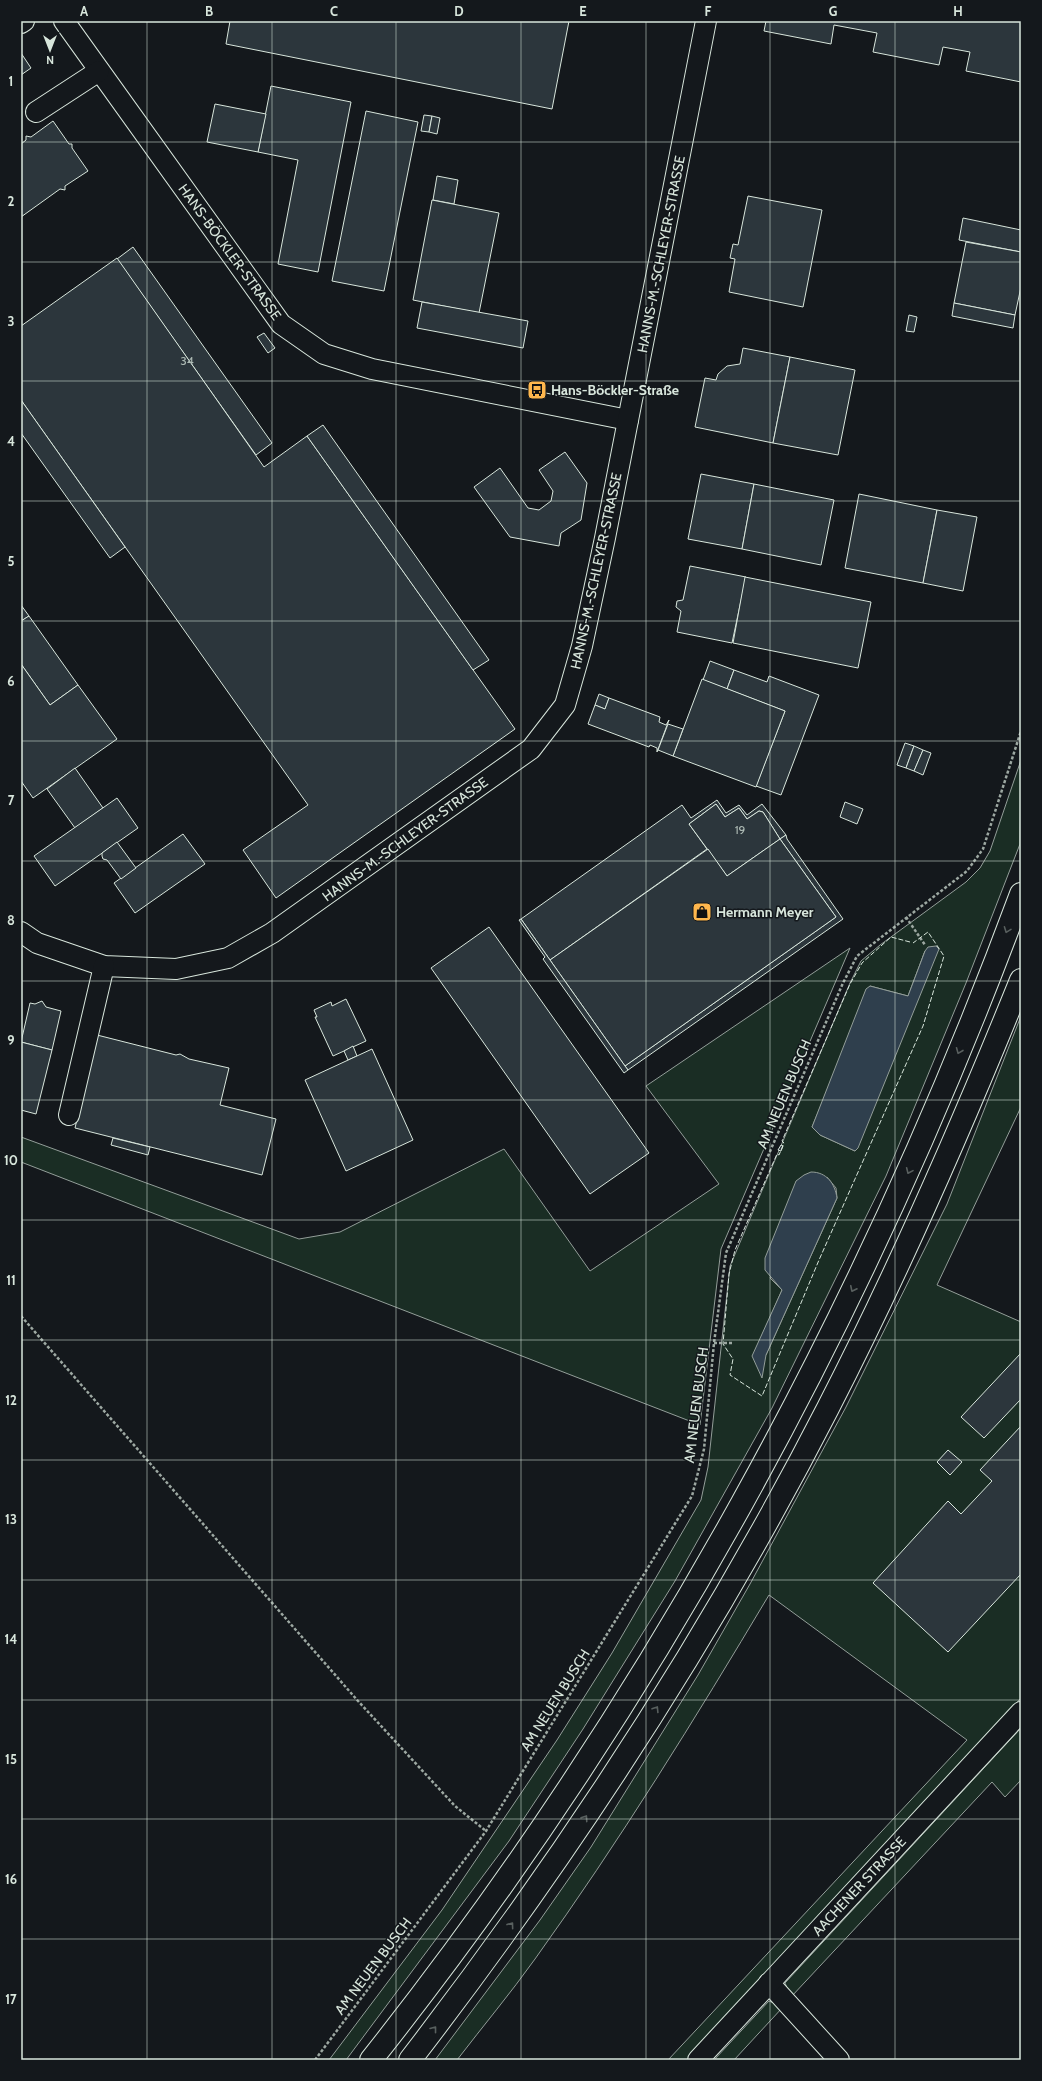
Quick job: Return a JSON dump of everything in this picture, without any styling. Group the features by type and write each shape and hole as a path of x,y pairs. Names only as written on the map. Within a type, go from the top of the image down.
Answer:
{"highway":[{"path":"371,2060 457,1948 549,1817 651,1659 749,1491 820,1356 904,1182 980,1000 1021,894"},
{"path":"410,2060 486,1959 590,1811 679,1673 760,1534 827,1410 906,1251 972,1101 1021,980"}],"street":[{"name":"HANS-BÖCKLER-STRASSE","path":"64,21 281,324 324,354 372,369 628,420"},
{"name":"HANNS-M.-SCHLEYER-STRASSE","path":"21,932 37,943 104,966 176,969 228,958 272,933 531,749 565,705 582,646 706,21"},
{"path":"36,112 99,71"},
{"path":"69,1115 104,966"},
{"name":"AACHENER STRASSE","path":"698,2060 1021,1712"},
{"path":"769,1983 839,2060"}],"path":[{"name":"AM NEUEN BUSCH","path":"316,2060 486,1831 692,1496 704,1449 714,1343 726,1253 842,983 857,956 967,871 983,849 1021,731"},
{"path":"906,917 925,946"},
{"path":"21,1316 364,1707 455,1806 486,1831"},
{"path":"714,1343 733,1343"}],"green space":[{"path":"1021,760 1020,844 966,983 886,1176 772,1408 675,1581 583,1729 509,1841 346,2060 329,2060 442,1910 557,1740 612,1653 701,1500 708,1467 730,1266 850,983 861,961 880,945 966,882 980,868 990,851","holes":["925,951 855,1151 820,1135 812,1127 870,986 908,996","827,1177 836,1188 837,1198 766,1355 753,1356 782,1290 770,1278"]},
{"path":"850,948 721,1249 700,1425 21,1162 21,1137 299,1239 340,1232 504,1149 590,1271 719,1184 646,1086"},
{"path":"1021,1016 1021,1107 937,1285 1021,1322 1021,1698 687,2060 668,2060 967,1740 769,1595 656,1780 597,1870 535,1959 457,2060 435,2060 540,1920 591,1847 698,1675 750,1584 846,1407 947,1204"},
{"path":"1021,1728 1021,1780 1005,1797 992,1782 791,1997 785,1983"},
{"path":"769,2001 783,2007 734,2060 714,2060"}],"water":[{"path":"936,946 939,949 858,1148 855,1151 820,1135 812,1127 866,989 870,986 908,996 925,951 928,947"},
{"path":"811,1172 822,1174 829,1180 834,1188 837,1198 766,1355 762,1378 752,1356 782,1290 765,1270 765,1258 796,1181"}],"building":[{"path":"230,21 569,21 552,109 226,44"},
{"path":"766,21 1021,21 1021,82 966,71 970,52 943,47 939,65 873,52 877,33 834,25 831,44 764,31"},
{"path":"21,53 31,68 21,75"},
{"path":"271,86 351,102 318,272 278,264 298,160 258,152"},
{"path":"215,104 266,114 258,152 207,142"},
{"path":"366,111 418,122 384,291 332,281"},
{"path":"424,115 432,116 429,132 421,131"},
{"path":"432,116 440,118 437,134 429,132"},
{"path":"53,121 69,144 72,144 72,148 88,171 65,186 65,190 60,189 21,217 21,144 26,140 26,136 31,137"},
{"path":"437,176 458,180 454,204 433,200"},
{"path":"748,196 822,210 803,307 729,292 735,259 730,258 733,244 738,245"},
{"path":"432,200 499,213 479,313 413,300"},
{"path":"963,218 1021,230 1021,252 959,240"},
{"path":"966,242 1021,252 1021,287 1015,315 954,303"},
{"path":"133,247 272,443 256,455 117,259"},
{"path":"117,258 264,467 307,436 515,729 276,898 243,850 308,805 21,400 21,326"},
{"path":"422,302 528,321 523,348 417,328"},
{"path":"954,303 1015,315 1013,328 952,316"},
{"path":"909,315 917,317 914,332 906,331"},
{"path":"264,333 275,348 268,353 257,337"},
{"path":"743,348 790,357 773,443 695,427 705,378 716,380 718,374 727,366 740,364"},
{"path":"790,357 855,370 838,455 773,443"},
{"path":"21,400 125,547 110,558 21,433"},
{"path":"323,425 489,660 473,670 307,436"},
{"path":"565,452 587,483 581,520 561,533 559,546 510,537 474,487 500,468 528,508 539,510 551,501 553,491 539,470"},
{"path":"701,474 754,484 742,549 688,539"},
{"path":"754,484 834,500 821,565 742,549"},
{"path":"859,494 937,510 923,583 845,568"},
{"path":"937,510 977,517 963,591 923,583"},
{"path":"690,566 746,577 732,643 677,632 681,611 676,607 677,601 683,600"},
{"path":"745,577 871,602 858,668 733,643"},
{"path":"21,605 29,616 21,621"},
{"path":"29,616 78,685 50,705 21,664 21,621"},
{"path":"710,661 734,670 727,689 703,680"},
{"path":"21,664 50,705 78,685 117,739 33,798 21,781"},
{"path":"734,670 767,682 769,676 819,695 781,795 756,786 785,711 727,689"},
{"path":"702,679 785,711 756,787 673,756"},
{"path":"599,694 609,698 605,709 595,705"},
{"path":"609,698 660,717 659,722 666,725 669,720 657,752 657,748 650,745 649,747 588,724 595,705 605,709"},
{"path":"668,724 683,729 673,756 658,750"},
{"path":"905,743 914,746 906,768 897,765"},
{"path":"914,746 923,750 914,771 906,768"},
{"path":"923,750 931,753 923,775 914,771"},
{"path":"75,768 103,808 75,828 47,789"},
{"path":"117,798 138,828 55,886 34,856"},
{"path":"717,800 726,813 739,805 747,815 762,804 786,835 780,839 763,812 759,811 747,819 739,808 725,817 716,804 689,824 707,849 550,960 521,919 682,805 691,818"},
{"path":"845,802 863,809 857,824 840,817"},
{"path":"716,804 725,817 739,808 747,819 759,811 763,812 780,839 727,876 689,824"},
{"path":"183,834 205,864 135,913 114,883"},
{"path":"786,835 787,839 843,919 628,1070 625,1066 836,917 780,839"},
{"path":"780,839 836,917 625,1066 550,960 708,849 727,876"},
{"path":"117,842 136,868 121,879 107,860 103,859 102,856 102,853"},
{"path":"521,919 628,1070 624,1073 543,959 545,957 519,920"},
{"path":"489,927 649,1153 590,1194 431,968"},
{"path":"346,999 366,1041 333,1056 315,1017 317,1017 314,1010 331,1002 332,1006"},
{"path":"42,1001 46,1007 61,1011 52,1050 21,1042 30,1003 35,1004"},
{"path":"97,1035 176,1055 180,1054 189,1059 229,1068 220,1105 276,1119 262,1175 75,1128"},
{"path":"21,1042 52,1050 36,1114 21,1110"},
{"path":"353,1046 357,1056 348,1060 344,1051"},
{"path":"372,1049 413,1140 346,1171 305,1080"},
{"path":"113,1138 150,1147 148,1155 111,1145"},
{"path":"781,1145 783,1146 781,1151 778,1150"},
{"path":"1021,1353 1021,1399 984,1438 961,1417"},
{"path":"1021,1426 1021,1574 948,1652 873,1583 948,1501 961,1514 992,1481 980,1470"},
{"path":"948,1450 962,1462 950,1475 937,1462"}],"fence":[{"path":"910,942 891,937 862,963 850,984 782,1141 784,1143 779,1155 777,1154 735,1250 729,1274 723,1344 733,1359 730,1375 762,1396 819,1260 923,1026 944,956 928,932 913,943"}],"place":[{"name":"Hans-Böckler-Straße","path":"537,390"},
{"name":"Hermann Meyer","path":"702,912"}]}
